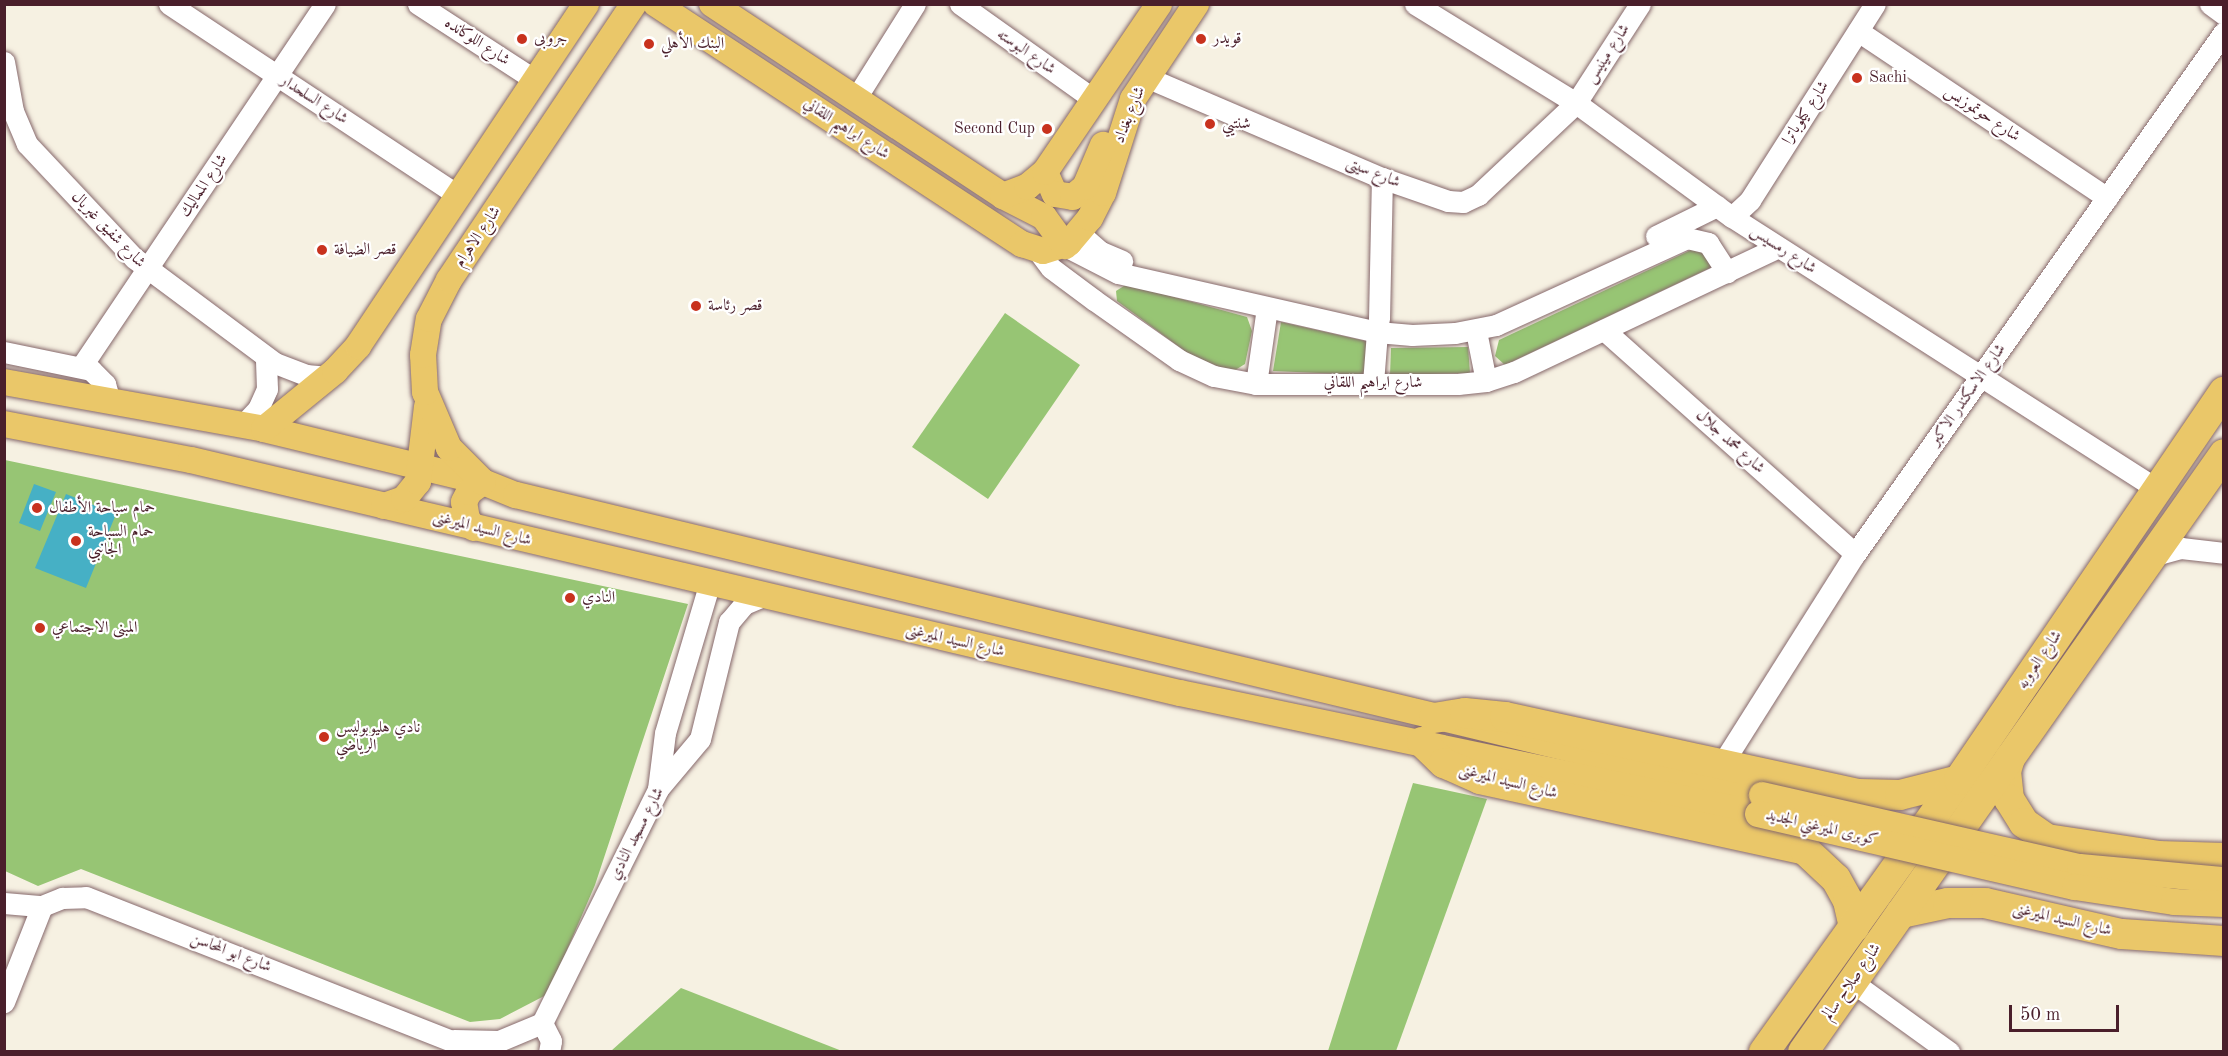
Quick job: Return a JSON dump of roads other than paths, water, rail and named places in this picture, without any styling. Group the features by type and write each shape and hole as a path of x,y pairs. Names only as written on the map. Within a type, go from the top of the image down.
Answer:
{"highway":[{"name":"شارع العروبه","path":"1854,927 1959,780 2223,392"},
{"name":"شارع العروبه","path":"1901,913 2223,454"},
{"name":"شارع السيد الميرغنى","path":"1854,927 1848,901 1836,879 1817,858 1791,847 1480,778 1444,763 1416,732 1465,713 1505,717 1859,794 1900,795 1959,780"},
{"path":"2010,758 2006,785 2012,805 2024,823 2047,839"},
{"path":"1791,847 1812,818 1814,784"},
{"path":"2021,910 2007,888 2009,862 2029,843 2047,839 2158,856 2223,858"},
{"name":"شارع السيد الميرغنى","path":"1901,913 1966,902 2021,910 2122,934 2223,941"},
{"name":"شارع صلاح سالم","path":"1803,1052 1901,913"},
{"name":"شارع صلاح سالم","path":"1764,1052 1854,927"}],"main road":[{"path":"254,427 328,377 358,346 586,4"},
{"name":"شارع الاهرام","path":"483,482 449,448 428,404 422,374 424,343 440,296 634,4"},
{"name":"شارع ابراهيم اللقاني","path":"656,4 1030,247"},
{"name":"شارع ابراهيم اللقاني","path":"712,4 1003,195 1044,216 1072,240"},
{"name":"شارع بغداد","path":"1003,195 1027,187 1045,172 1159,4"},
{"name":"شارع بغداد","path":"1072,240 1103,194 1121,132 1146,77 1196,4"},
{"path":"1045,172 1055,194 1066,198 1077,195 1088,180 1103,144 1121,132"},
{"path":"1030,247 1038,234 1044,216"},
{"path":"1030,247 1072,240"},
{"name":"شارع السيد الميرغنى","path":"4,382 109,398 254,427 483,482 527,497 1400,710 1416,732"},
{"path":"384,506 410,494 422,468 428,404"},
{"name":"شارع السيد الميرغنى","path":"4,424 170,456 1180,693 1416,732"},
{"path":"474,528 465,514 464,502 469,492 483,482"},
{"path":"1400,710 1416,732"},
{"name":"كوبرى الميرغني الجديد","path":"1416,732 2080,867 2223,880"},
{"name":"كوبرى الميرغني الجديد","path":"1416,732 2075,887 2174,902 2223,904"}],"street":[{"name":"شارع السلحدار","path":"169,4 458,195"},
{"name":"شارع المماليك","path":"81,367 279,77 325,4"},
{"name":"شارع اللوكانده","path":"418,4 536,80"},
{"path":"856,98 915,4"},
{"name":"شارع البوسته","path":"960,4 1093,99"},
{"name":"شارع رمسيس","path":"1415,4 1440,11 1576,103 1725,212 1979,378 2157,489"},
{"name":"شارع مينيس","path":"1576,103 1640,4"},
{"name":"شارع كيلوباترا","path":"1725,212 1750,200 1875,4"},
{"path":"2210,4 2223,14"},
{"name":"شارع حوتموزيس","path":"1858,31 2107,198"},
{"name":"شارع الاسكندر الاكبر","path":"1722,764 1855,554 2223,32"},
{"name":"شارع شفيق غبريال","path":"4,62 11,126 31,150 147,270 266,357 295,373 328,377"},
{"name":"شارع سيتى","path":"1146,77 1382,178 1448,201 1468,200 1576,103"},
{"path":"1373,383 1378,325 1382,178"},
{"name":"شارع ابراهيم اللقاني","path":"1072,240 1111,271 1267,308 1378,325 1443,324 1494,313 1725,212"},
{"name":"شارع ابراهيم اللقاني","path":"1072,240 1116,260 1423,335 1476,331 1515,317 1687,238 1708,243 1727,272"},
{"name":"شارع ابراهيم اللقاني","path":"1030,247 1051,268 1186,364 1222,378 1256,384 1486,381 1604,330 1778,247"},
{"path":"1094,300 1111,271"},
{"path":"1256,384 1267,308"},
{"name":"شارع محمد جلال","path":"1604,330 1855,554"},
{"path":"1476,331 1486,381"},
{"path":"4,352 81,367 99,376 109,398"},
{"path":"254,427 258,409 267,389 266,357"},
{"path":"2151,555 2181,548 2223,553"},
{"path":"658,789 665,733 710,582"},
{"name":"شارع مسجد النادي","path":"542,1023 658,789 690,754 704,731 729,622 744,604 765,595"},
{"name":"شارع ابو المحاسن","path":"4,903 42,906 62,898 86,897 454,1040 476,1052"},
{"path":"4,1002 42,906"},
{"path":"4,950 29,939"},
{"path":"1852,982 1949,1052"},
{"path":"542,1023 551,1041 549,1052"},
{"name":"شارع ابو المحاسن","path":"454,1040 516,1044 542,1023"},
{"path":"516,1044 538,1052"}],"water":[{"name":"حمام سباحة الأطفال","path":"34,484 56,492 40,531 19,523"},
{"name":"حمام السباحة الجانبي","path":"66,494 116,514 86,588 35,568"}],"place":[{"name":"جروبى","path":"522,39"},
{"name":"قويدر","path":"1201,39"},
{"name":"البنك الأهلي","path":"649,44"},
{"name":"Sachi","path":"1857,78"},
{"name":"شنتيي","path":"1210,124"},
{"name":"Second Cup","path":"1047,129"},
{"name":"قصر الضيافة","path":"322,250"},
{"name":"قصر رئاسة","path":"696,306"},
{"name":"حمام سباحة الأطفال","path":"37,508"},
{"name":"حمام السباحة الجانبي","path":"76,541"},
{"name":"النادي","path":"570,598"},
{"name":"المبنى الاجتماعي","path":"40,628"},
{"name":"نادي هليوبوليس الرياضي","path":"324,737"}]}
